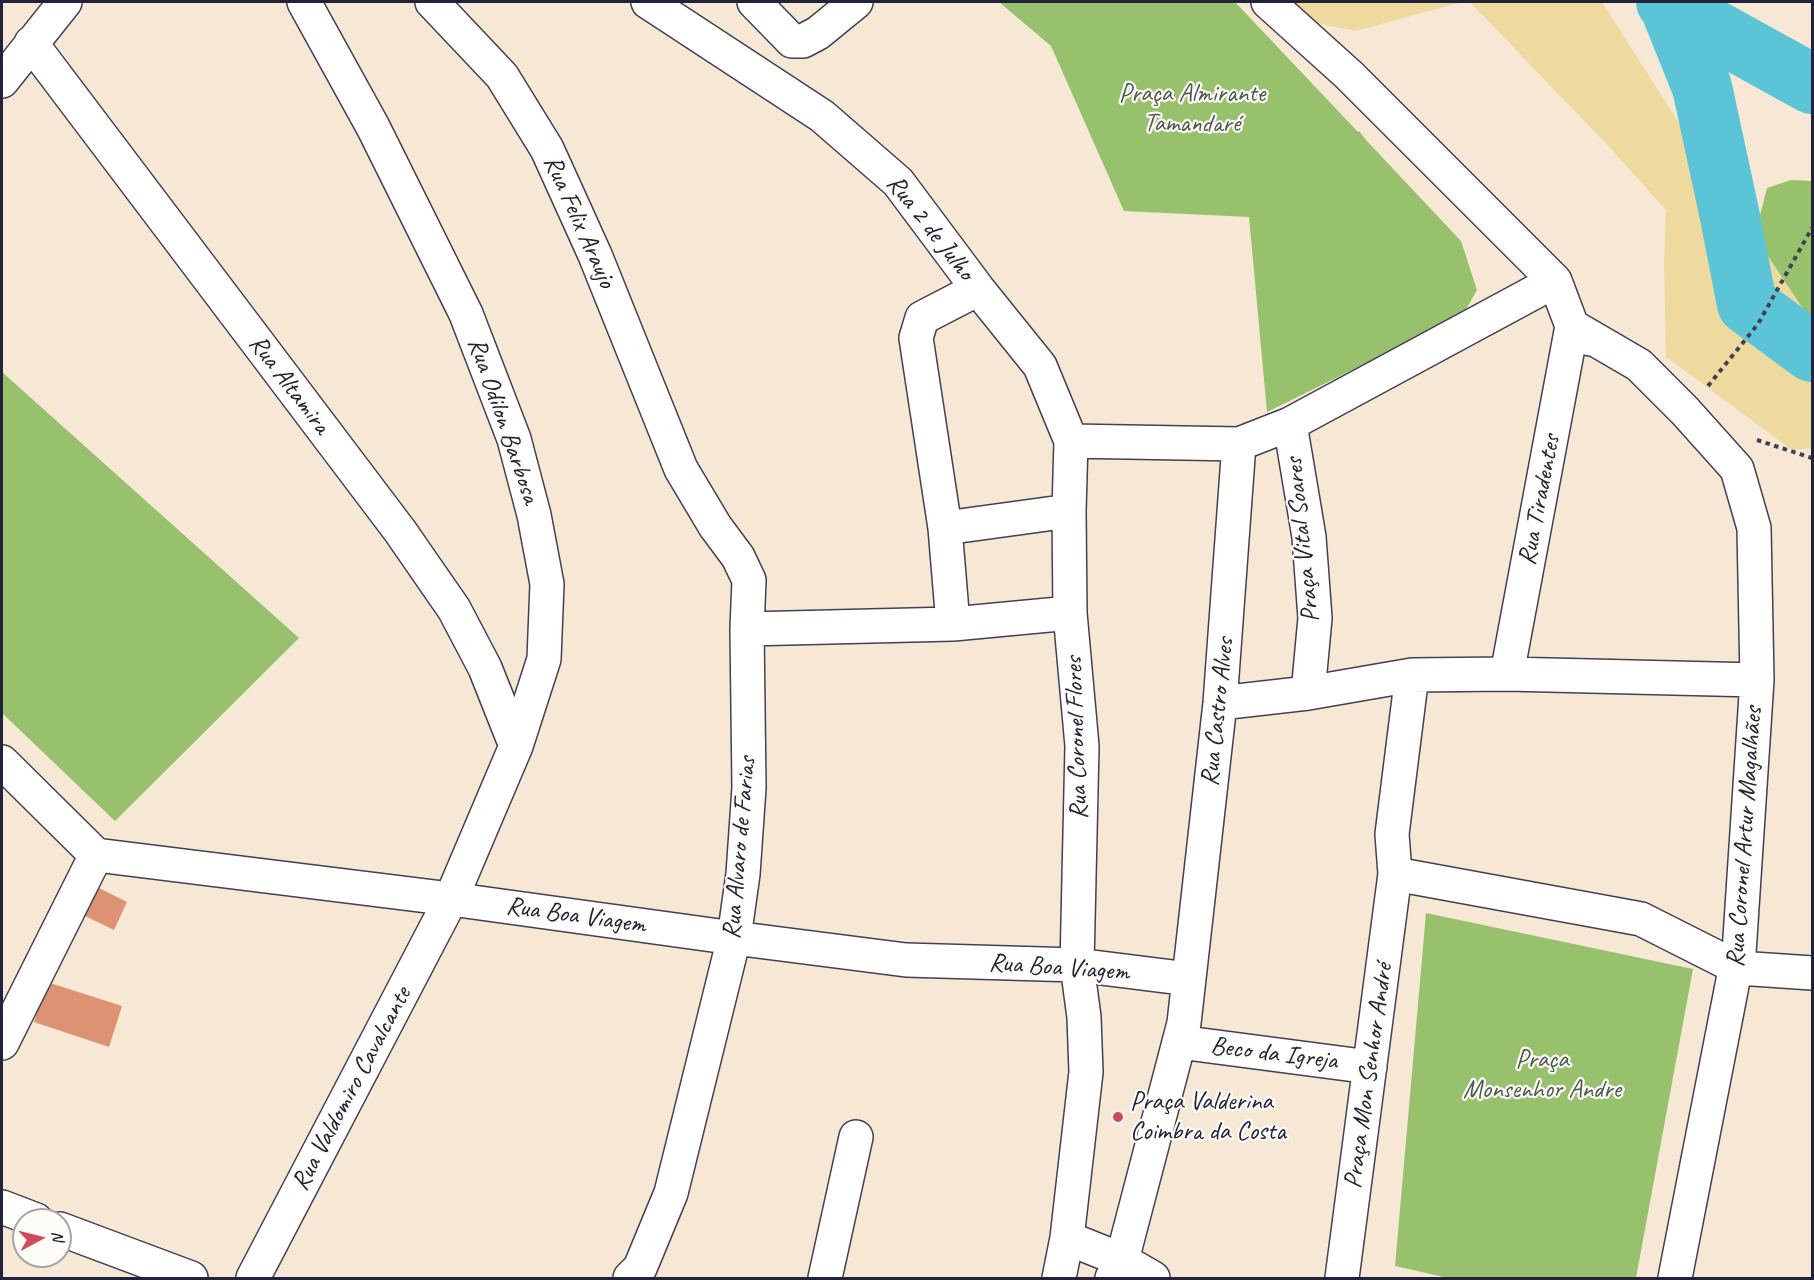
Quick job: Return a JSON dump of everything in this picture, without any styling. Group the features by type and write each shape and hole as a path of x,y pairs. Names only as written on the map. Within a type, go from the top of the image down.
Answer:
{"street":[{"path":"2,81 65,2"},
{"name":"Rua Odilon Barbosa","path":"304,2 373,127 466,314 514,439 534,515 547,584 544,659 516,746 451,898"},
{"name":"Rua Felix Araujo","path":"432,2 502,76 547,149 595,255 681,469"},
{"name":"Rua 2 de Julho","path":"648,2 822,116 898,182 978,289 1040,366 1071,441 1069,511"},
{"path":"754,2 792,41 803,41 818,33 856,2"},
{"path":"1268,2 1349,75 1555,281 1572,326 1639,365 1685,411"},
{"name":"Rua Altamira","path":"31,43 399,531 454,609 485,668 516,746"},
{"path":"1071,441 1239,444 1290,424 1555,281"},
{"path":"953,624 945,528 916,339 922,318 978,289"},
{"name":"Rua Tiradentes","path":"1507,674 1572,326"},
{"name":"Rua Coronel Artur Magalhães","path":"1675,1278 1735,970 1738,968 1757,680 1754,528 1737,470 1685,411"},
{"name":"Praça Vital Soares","path":"1290,424 1309,537 1315,618 1308,693"},
{"name":"Rua Castro Alves","path":"1117,1269 1184,1023 1220,704 1239,444"},
{"name":"Rua Alvaro de Farias","path":"635,1273 671,1193 734,938 743,874 749,788 747,629 749,580 738,557 715,526 681,469"},
{"path":"945,528 1069,511"},
{"name":"Rua Coronel Flores","path":"1059,1278 1067,1238 1086,1072 1084,1017 1077,965 1083,746 1070,613 1069,511"},
{"path":"747,629 953,624 1070,613"},
{"path":"1220,704 1308,693 1412,675 1507,674 1757,680"},
{"name":"Praça Mon Senhor André","path":"1342,1278 1395,874 1392,834 1412,675"},
{"path":"2,762 96,855 2,1043"},
{"name":"Rua Boa Viagem","path":"96,855 451,898 906,960 1077,965 1189,979"},
{"path":"1395,874 1641,919 1738,968 1812,973"},
{"name":"Rua Valdomiro Cavalcante","path":"253,1278 451,898"},
{"name":"Beco da Igreja","path":"1179,1042 1370,1067"},
{"path":"825,1278 856,1137"},
{"path":"72,1233 191,1278"},
{"path":"1067,1238 1117,1269 1153,1278"}],"path":[{"path":"1685,411 1758,324 1812,228"}],"green space":[{"name":"Praça Almirante Tamandaré","path":"999,2 1235,2 1461,241 1477,290 1462,316 1267,412 1249,217 1124,211 1051,46"},
{"path":"1791,180 1812,181 1812,335 1770,284 1760,215 1767,188"},
{"path":"2,372 299,638 115,821 2,713"},
{"name":"Praça Monsenhor Andre","path":"1426,913 1693,969 1636,1278 1448,1278 1395,1266"}],"sand":[{"path":"1276,2 1463,2 1355,31 1292,18"},
{"path":"1470,2 1602,2 1674,115 1812,322 1812,448 1792,450 1666,357 1664,264 1666,210 1612,150"}],"building":[{"path":"95,886 127,902 114,930 81,914"},
{"path":"47,982 122,1006 109,1047 34,1022"}],"waterway":[{"path":"1666,2 1812,84"},
{"path":"1669,5 1702,87 1747,304 1812,352"}],"place":[{"name":"Praça Valderina Coimbra da Costa","path":"1118,1117"}]}
